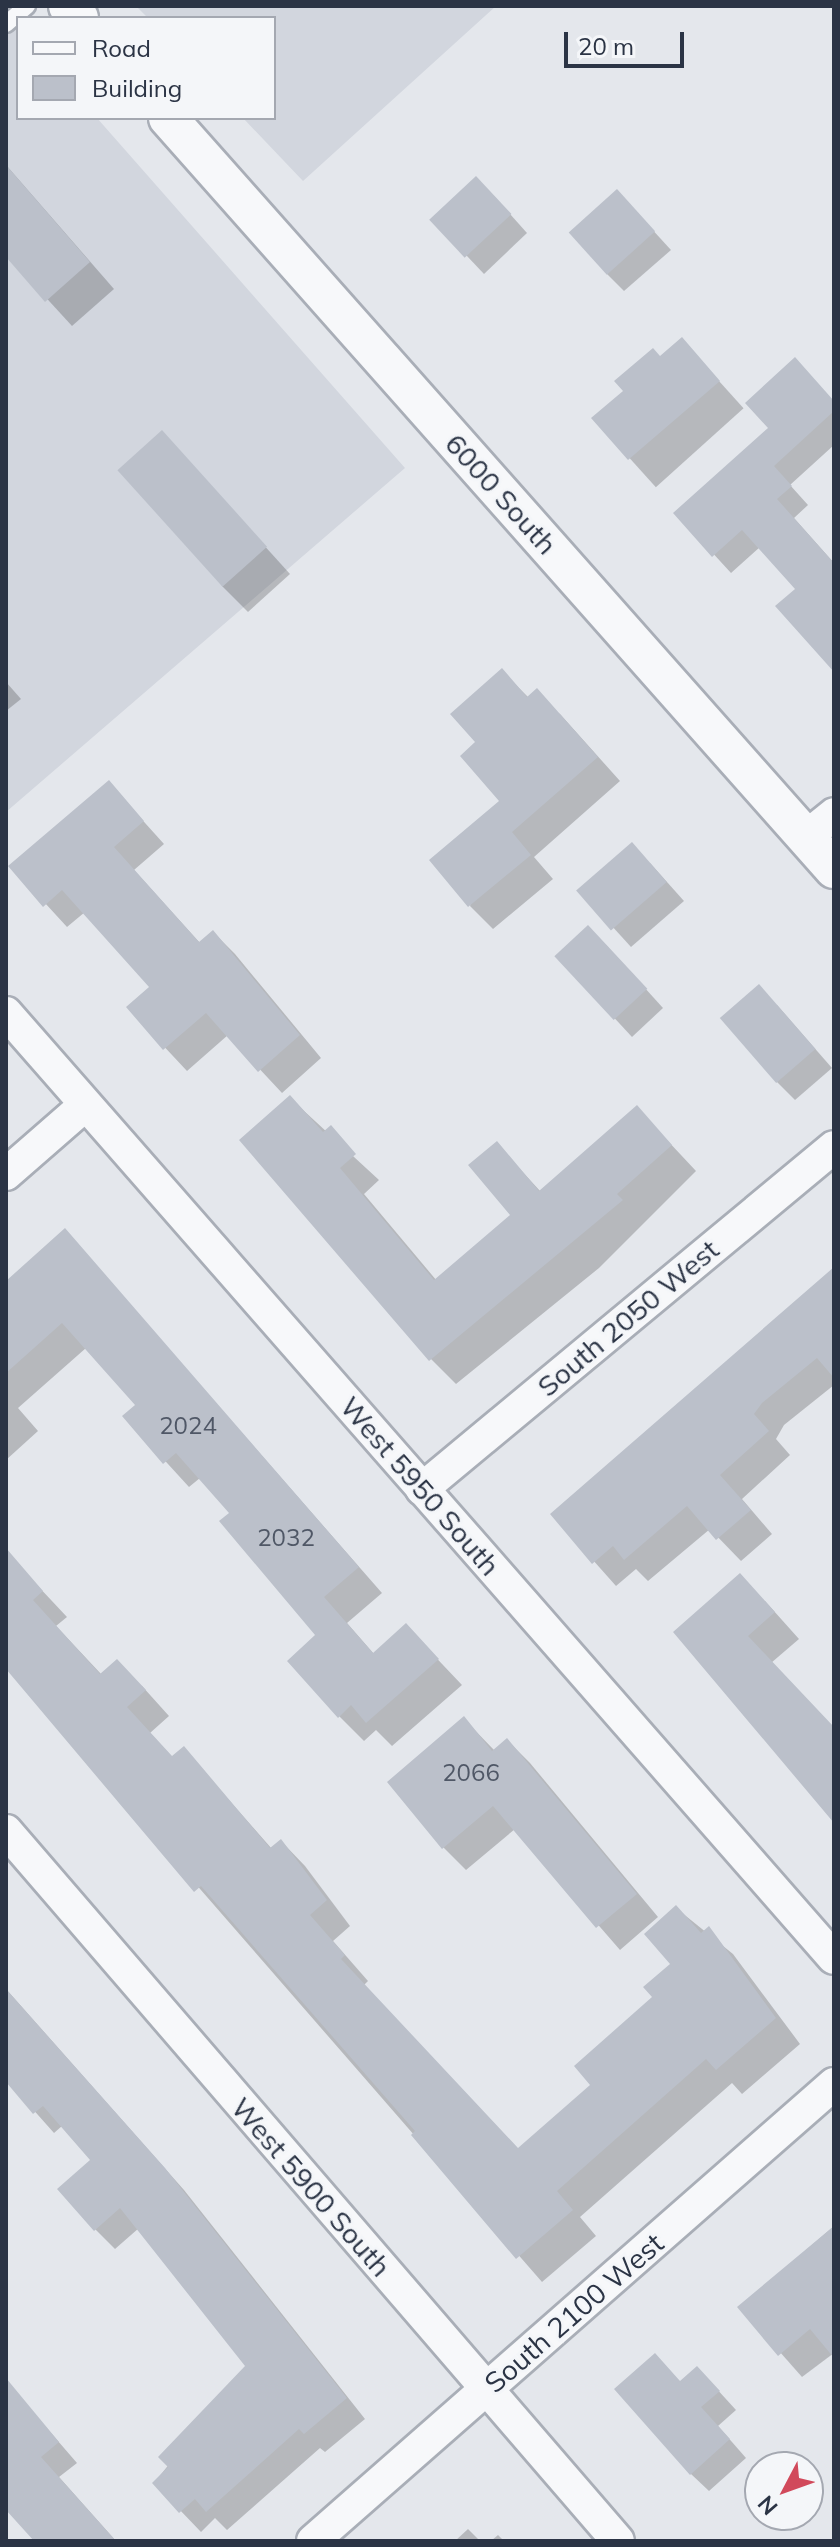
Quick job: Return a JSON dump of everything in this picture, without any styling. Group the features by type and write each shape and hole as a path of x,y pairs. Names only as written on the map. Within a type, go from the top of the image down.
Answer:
{"street":[{"name":"6000 South","path":"170,120 820,826 834,869"},
{"name":"West 5950 South","path":"6,1013 834,1958"},
{"path":"6,1174 85,1105"},
{"name":"South 2050 West","path":"422,1489 834,1147"},
{"name":"West 5900 South","path":"6,1831 618,2541"},
{"name":"South 2100 West","path":"313,2541 834,2084"}],"lane":[{"path":"6,24 27,6"}],"shaded area":[{"path":"136,6 496,6 303,181 245,120 276,120 276,16 146,16"},
{"path":"6,14 16,26 16,120 99,120 405,468 6,812"}],"building":[{"path":"6,165 90,262 45,302 6,257"},
{"path":"476,176 511,214 465,258 429,220"},
{"path":"617,189 655,231 607,275 569,232"},
{"path":"682,337 720,381 628,460 591,418 623,391 614,381 653,348 660,356"},
{"path":"795,357 834,401 834,411 774,466 792,486 777,499 834,563 834,672 775,606 795,589 742,530 712,557 673,513 768,428 745,403"},
{"path":"162,430 267,547 222,587 117,470"},
{"path":"502,668 527,697 537,688 598,757 512,832 531,855 468,907 429,860 499,801 460,756 475,742 450,714"},
{"path":"109,780 144,821 114,847 199,942 213,930 300,1035 258,1072 206,1013 163,1050 126,1007 149,987 62,890 43,907 8,866"},
{"path":"632,842 667,882 611,931 576,891"},
{"path":"588,925 647,989 614,1020 554,956"},
{"path":"759,984 815,1049 776,1083 720,1018"},
{"path":"290,1095 323,1132 331,1125 356,1154 340,1168 434,1280 510,1215 468,1165 497,1141 539,1191 637,1105 672,1145 617,1194 623,1200 429,1361 239,1140"},
{"path":"65,1228 359,1567 324,1597 373,1653 406,1623 439,1659 366,1723 351,1705 338,1718 287,1661 315,1635 219,1521 229,1513 176,1453 163,1464 122,1416 135,1405 62,1323 6,1373 6,1281"},
{"path":"834,1267 834,1378 817,1358 762,1403 754,1414 769,1431 720,1475 751,1510 716,1540 687,1506 624,1560 613,1546 592,1564 550,1514"},
{"path":"6,1548 43,1591 33,1600 100,1674 117,1659 146,1690 127,1707 172,1756 184,1746 270,1848 281,1839 327,1900 310,1915 345,1955 341,1959 518,2148 590,2085 574,2066 652,1997 643,1987 670,1964 644,1934 676,1905 701,1933 709,1926 776,2018 716,2070 706,2059 557,2191 573,2210 516,2259 411,2135 415,2131 201,1886 194,1892 6,1669"},
{"path":"740,1573 775,1612 748,1636 834,1727 834,1823 673,1632"},
{"path":"464,1716 492,1751 507,1738 637,1894 596,1928 493,1806 442,1849 387,1782"},
{"path":"6,1989 165,2168 347,2398 304,2434 299,2429 206,2512 195,2499 179,2513 152,2483 168,2467 158,2457 245,2366 120,2208 94,2231 57,2189 90,2160 43,2106 33,2114 6,2082"},
{"path":"834,2226 834,2358 810,2329 778,2356 737,2307"},
{"path":"655,2353 680,2381 697,2366 720,2391 701,2407 730,2439 690,2475 614,2389"},
{"path":"6,2378 59,2442 41,2457 116,2541 34,2541 6,2510"}]}
